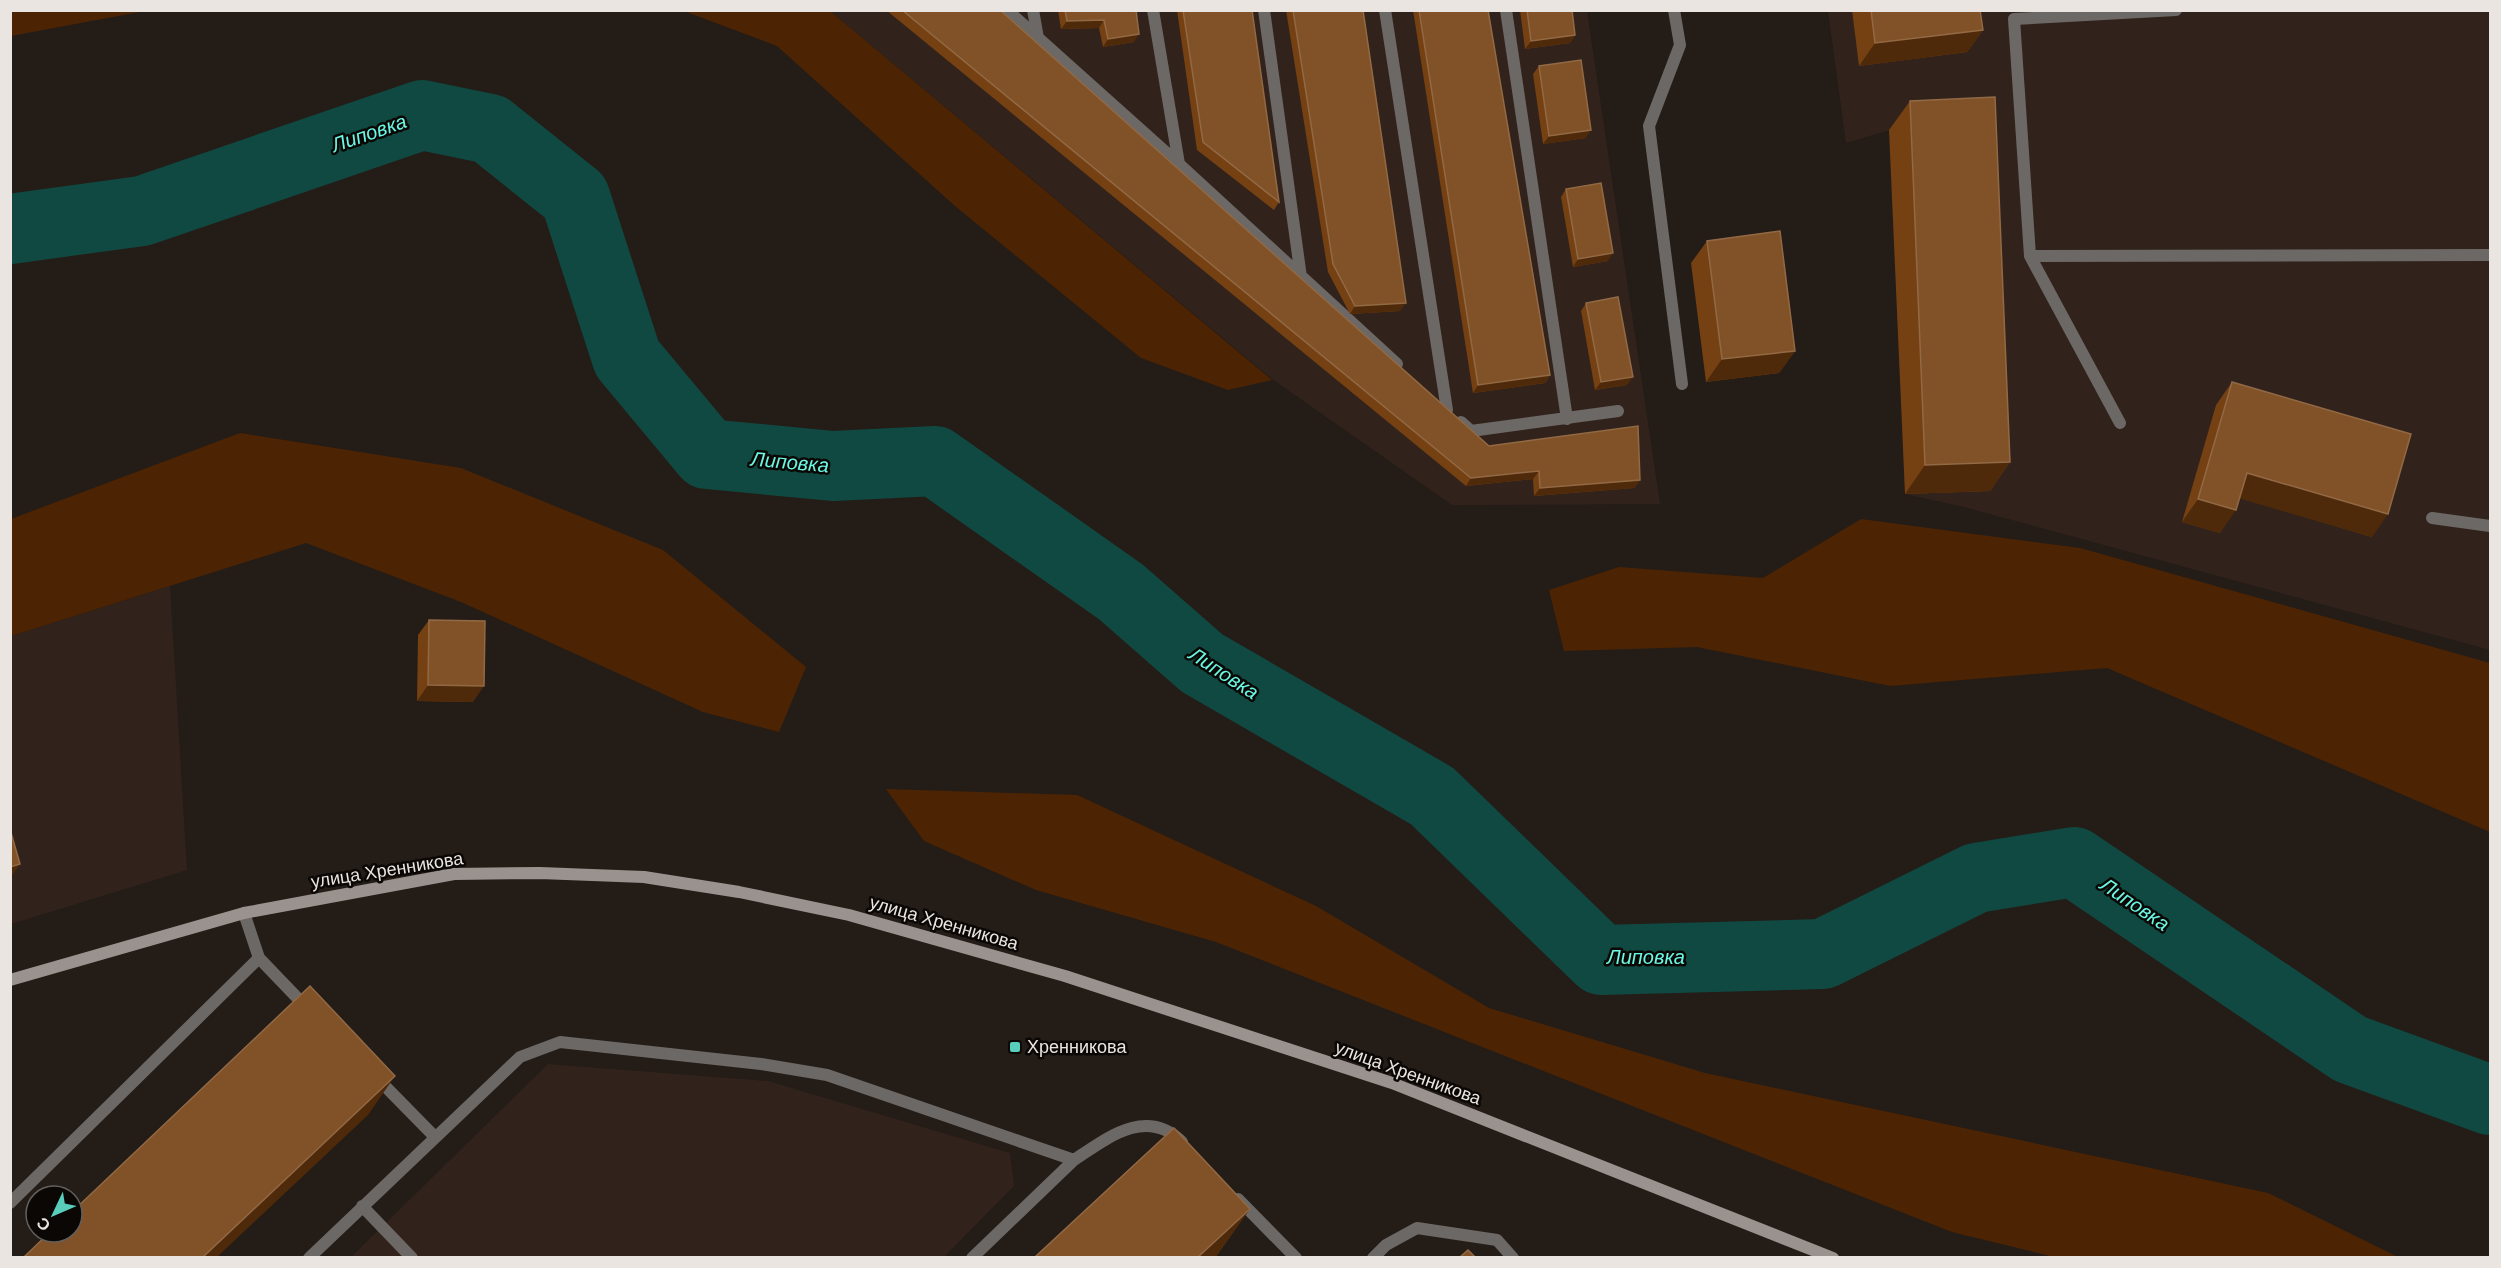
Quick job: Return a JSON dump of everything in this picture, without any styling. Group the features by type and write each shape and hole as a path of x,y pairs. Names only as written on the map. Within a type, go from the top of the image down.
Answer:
{"street":[{"name":"улица Хренникова","path":"10,980 244,913 454,874 540,873 644,877 739,892 849,915 1065,976 1392,1083 1833,1257"}],"lane":[{"path":"1007,10 1404,370"},
{"path":"1033,10 1038,38"},
{"path":"1153,10 1179,164"},
{"path":"1264,10 1301,277"},
{"path":"1385,10 1447,410"},
{"path":"1506,10 1567,418"},
{"path":"1674,10 1680,45 1649,126 1682,384"},
{"path":"2120,423 2030,256 2014,19 2176,10"},
{"path":"2030,256 2490,255"},
{"path":"1430,394 1471,431 1618,411"},
{"path":"2432,518 2490,526"},
{"path":"244,913 259,958 317,1018"},
{"path":"10,1203 259,958"},
{"path":"309,1257 520,1057 560,1042 761,1064 827,1075 1074,1160"},
{"path":"368,1069 435,1137"},
{"path":"972,1257 1074,1160 1122,1129 1146,1125 1174,1134 1190,1151"},
{"path":"1231,1192 1296,1257"},
{"path":"363,1206 412,1257"},
{"path":"1373,1257 1386,1245 1418,1228 1497,1240 1513,1257"}],"shaded area":[{"path":"11,10 145,10 145,11 11,36"},
{"path":"684,11 830,11 1272,380 1228,390 1141,358 955,206 777,46"},
{"path":"830,11 1587,11 1660,504 1452,505 1272,379"},
{"path":"1828,11 2490,11 2490,650 1964,507 1905,494 1890,130 1846,143"},
{"path":"240,433 461,468 663,550 806,667 779,732 703,712 461,602 306,543 11,636 11,519"},
{"path":"1861,519 2080,548 2490,663 2490,832 2107,668 1890,686 1697,647 1564,651 1549,590 1619,567 1763,578"},
{"path":"170,586 187,870 11,924 11,636"},
{"path":"886,789 1077,795 1316,906 1489,1008 1705,1073 2268,1193 2398,1257 2058,1258 1952,1232 1216,942 1036,890 924,841"},
{"path":"548,1064 768,1081 1010,1153 1014,1186 944,1257 350,1258"}],"building":[{"path":"902,10 1000,10 1489,446 1638,426 1640,480 1540,488 1539,471 1471,478"},
{"path":"1065,10 1136,10 1139,34 1108,39 1104,20 1067,21"},
{"path":"1183,10 1252,10 1279,202 1203,142"},
{"path":"1293,10 1363,10 1406,303 1355,306 1333,264"},
{"path":"1419,10 1488,10 1550,375 1478,385"},
{"path":"1527,10 1572,10 1575,35 1531,41"},
{"path":"1871,10 1980,10 1983,30 1875,43"},
{"path":"1581,60 1591,130 1549,136 1539,66"},
{"path":"1995,97 2010,462 1925,465 1910,101"},
{"path":"1601,183 1613,253 1578,259 1566,189"},
{"path":"1780,231 1795,351 1722,359 1707,241"},
{"path":"1618,297 1633,377 1601,382 1586,303"},
{"path":"2232,382 2411,434 2388,514 2247,473 2236,510 2198,499"},
{"path":"429,620 485,621 484,686 428,685"},
{"path":"10,829 20,864 10,867"},
{"path":"310,986 395,1076 203,1257 24,1257 38,1244 84,1244 84,1201"},
{"path":"1174,1128 1250,1209 1198,1257 1035,1257"},
{"path":"1468,1250 1475,1257 1460,1257"}],"waterway":[{"name":"Липовка","path":"10,229 142,211 422,115 490,129 575,197 627,358 707,454 833,466 935,461 1121,592 1202,663 1432,796 1601,960 1823,954 1976,878 2074,862 2350,1049 2490,1100"}],"place":[{"name":"Хренникова","path":"1015,1047"}]}
